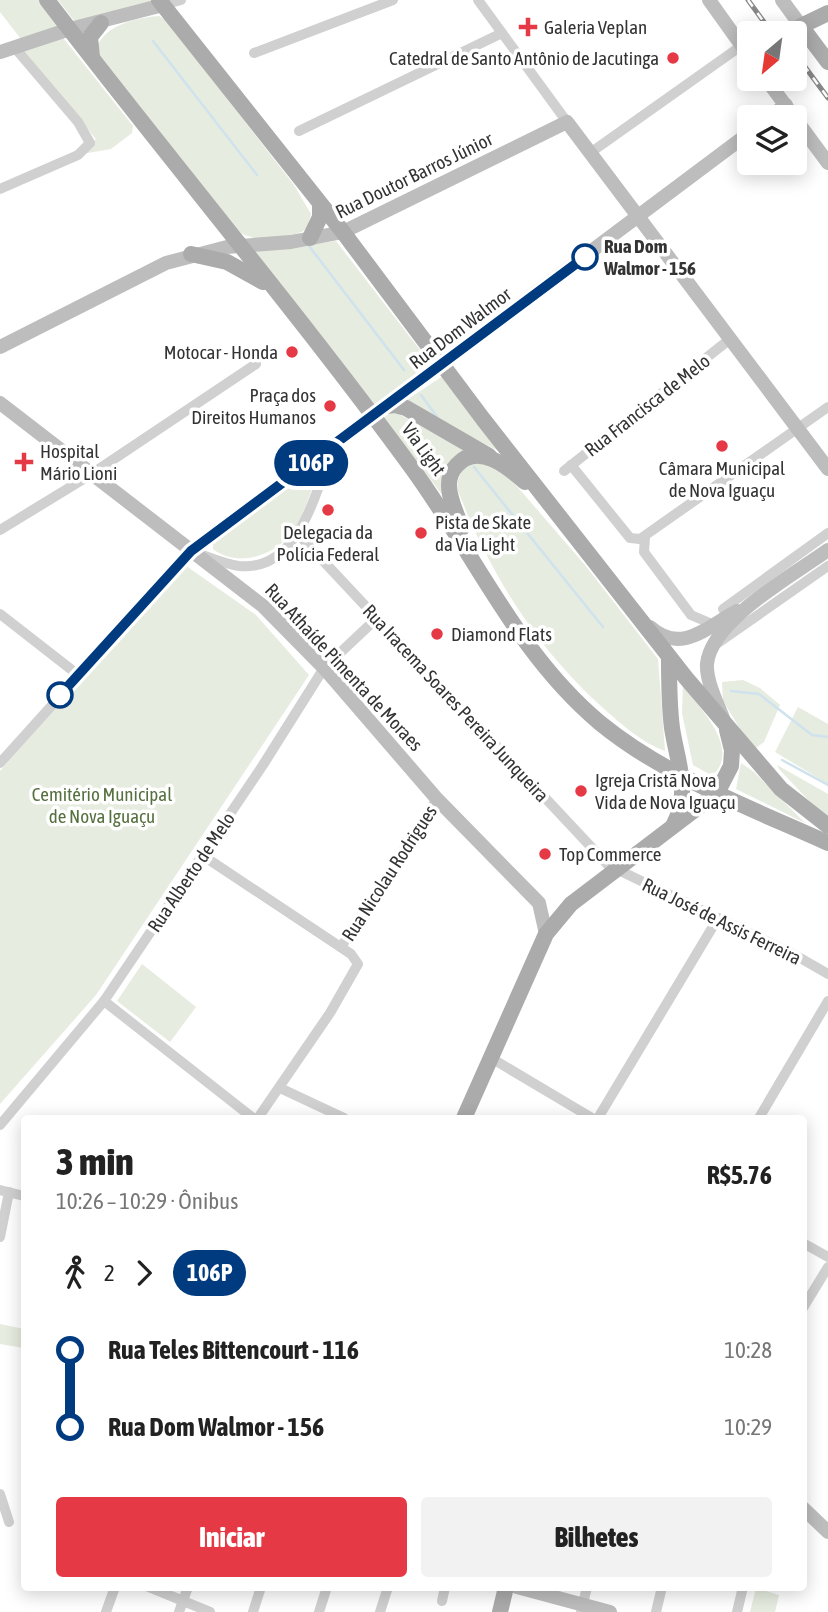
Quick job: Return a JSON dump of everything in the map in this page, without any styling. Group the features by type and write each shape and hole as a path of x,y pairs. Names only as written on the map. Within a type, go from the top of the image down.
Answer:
{"main road":[{"name":"Via Light","path":"47,0 241,242 275,291 380,411 509,619 553,677 617,736 681,775 828,843"},
{"path":"709,0 737,40"},
{"path":"782,0 797,21"},
{"path":"0,52 161,3 342,232 669,657 781,789 828,826"},
{"path":"807,23 828,13"},
{"path":"92,57 90,37 101,23"},
{"path":"807,34 828,62"},
{"path":"775,91 786,105"},
{"path":"567,122 828,469"},
{"name":"Rua Doutor Barros Júnior","path":"0,347 118,284 191,254 241,242 310,238 342,232 567,122"},
{"path":"807,134 828,163"},
{"name":"Rua Dom Walmor","path":"181,549 333,446 737,142"},
{"path":"310,238 320,217 320,205"},
{"path":"191,254 227,262 275,291"},
{"name":"Rua Athaíde Pimenta de Moraes","path":"0,403 181,549 252,596 324,668 437,799 539,904"},
{"path":"380,411 395,405 406,408 497,461 526,483 565,522"},
{"path":"474,560 451,498 450,478 456,466 469,457 497,461"},
{"path":"643,621 664,638 676,641 714,637 760,599 828,550"},
{"path":"465,1115 546,934 571,904 717,793 731,766 732,750 708,673 714,637"},
{"path":"669,657 672,727 683,801 674,824"},
{"path":"546,934 539,904 556,907 571,904"},
{"path":"807,1512 828,1532"},
{"path":"500,1612 505,1591"},
{"path":"529,1591 582,1608 610,1612"}],"street":[{"path":"161,3 181,0"},
{"path":"254,53 393,0"},
{"path":"478,0 567,122"},
{"path":"299,131 502,33"},
{"path":"0,189 78,155 90,143 78,122 15,48"},
{"path":"590,153 737,56"},
{"name":"Rua Francisca de Melo","path":"645,537 630,538 568,468 730,340"},
{"path":"0,530 90,475 256,364"},
{"path":"828,407 645,537 644,552 691,615 714,637 828,566"},
{"path":"2,757 77,674 181,549 239,566 254,565 281,552 298,534 333,446"},
{"path":"723,609 828,533"},
{"name":"Rua Iracema Soares Pereira Junqueira","path":"298,534 615,870"},
{"path":"0,614 77,674"},
{"name":"Rua Alberto de Melo","path":"0,1125 104,1002 324,668 377,618"},
{"name":"Rua Nicolau Rodrigues","path":"341,947 437,799"},
{"path":"202,855 356,959 356,969 260,1115"},
{"name":"Rua José de Assis Ferreira","path":"615,870 828,974"},
{"path":"600,1115 718,918"},
{"path":"761,1115 828,1001"},
{"path":"104,1002 249,1115"},
{"path":"491,1058 587,1115"},
{"path":"280,1088 338,1115"},
{"path":"0,1237 5,1191"},
{"path":"807,1245 828,1257"},
{"path":"807,1301 828,1267"},
{"path":"0,1494 9,1522"},
{"path":"106,1612 114,1591"},
{"path":"159,1591 211,1612"},
{"path":"179,1612 187,1591"},
{"path":"253,1612 260,1591"},
{"path":"318,1612 326,1591"},
{"path":"380,1612 387,1591"},
{"path":"442,1601 444,1591"},
{"path":"656,1612 661,1591"},
{"path":"737,1612 742,1591"}],"green space":[{"path":"0,0 39,0 62,27 21,39 0,12"},
{"path":"58,0 152,0 155,3 76,23"},
{"path":"159,16 166,20 294,185 311,214 307,229 274,239 256,238 241,233 96,57 97,47 109,31 138,19"},
{"path":"60,34 133,126 132,133 111,149 82,154 96,139 20,49"},
{"path":"336,241 430,363 373,407 255,252"},
{"path":"443,376 499,451 402,403"},
{"path":"393,411 466,450 447,501 383,418"},
{"path":"478,460 502,469 585,565 658,659 665,751 624,727 579,685 536,635 518,608 485,552 458,491 458,480 462,472"},
{"path":"319,464 321,466 301,517 285,540 255,557 233,558 213,549 213,542"},
{"name":"Cemitério Municipal de Nova Iguaçu","path":"182,563 256,615 309,675 96,995 0,1104 0,771"},
{"path":"743,680 760,688 780,705 764,742 753,750 723,701 722,682"},
{"path":"683,685 706,715 719,738 722,761 716,772 709,774 693,765 682,713"},
{"path":"798,707 828,724 828,784 775,752"},
{"path":"741,763 754,772 805,823 736,789"},
{"path":"777,765 828,794 828,821 779,769"},
{"path":"142,964 196,1007 170,1042 117,1001"},
{"path":"0,1324 21,1328 21,1348 0,1344"},
{"path":"755,1591 779,1595 775,1612 750,1612"}],"waterway":[{"path":"153,41 257,175"},
{"path":"309,246 404,370"},
{"path":"421,395 438,418"},
{"path":"474,467 603,627"},
{"path":"731,691 759,694 812,735 828,737"},
{"path":"782,760 828,785"}],"railway":[{"path":"748,0 763,21"},
{"path":"807,70 828,98"}],"bus line":[{"name":"106P","path":"60,695 191,551 585,257"}],"place":[{"name":"Galeria Veplan","path":"528,27"},
{"name":"Catedral de Santo Antônio de Jacutinga","path":"673,58"},
{"name":"Rua Dom Walmor - 156","path":"585,257"},
{"name":"Motocar - Honda","path":"292,352"},
{"name":"Praça dos Direitos Humanos","path":"330,406"},
{"name":"Câmara Municipal de Nova Iguaçu","path":"722,446"},
{"name":"Hospital Mário Lioni","path":"24,462"},
{"name":"Delegacia da Polícia Federal","path":"328,510"},
{"name":"Pista de Skate da Via Light","path":"421,533"},
{"name":"Diamond Flats","path":"437,634"},
{"name":"Igreja Cristã Nova Vida de Nova Iguaçu","path":"581,791"},
{"name":"Top Commerce","path":"545,854"}]}
